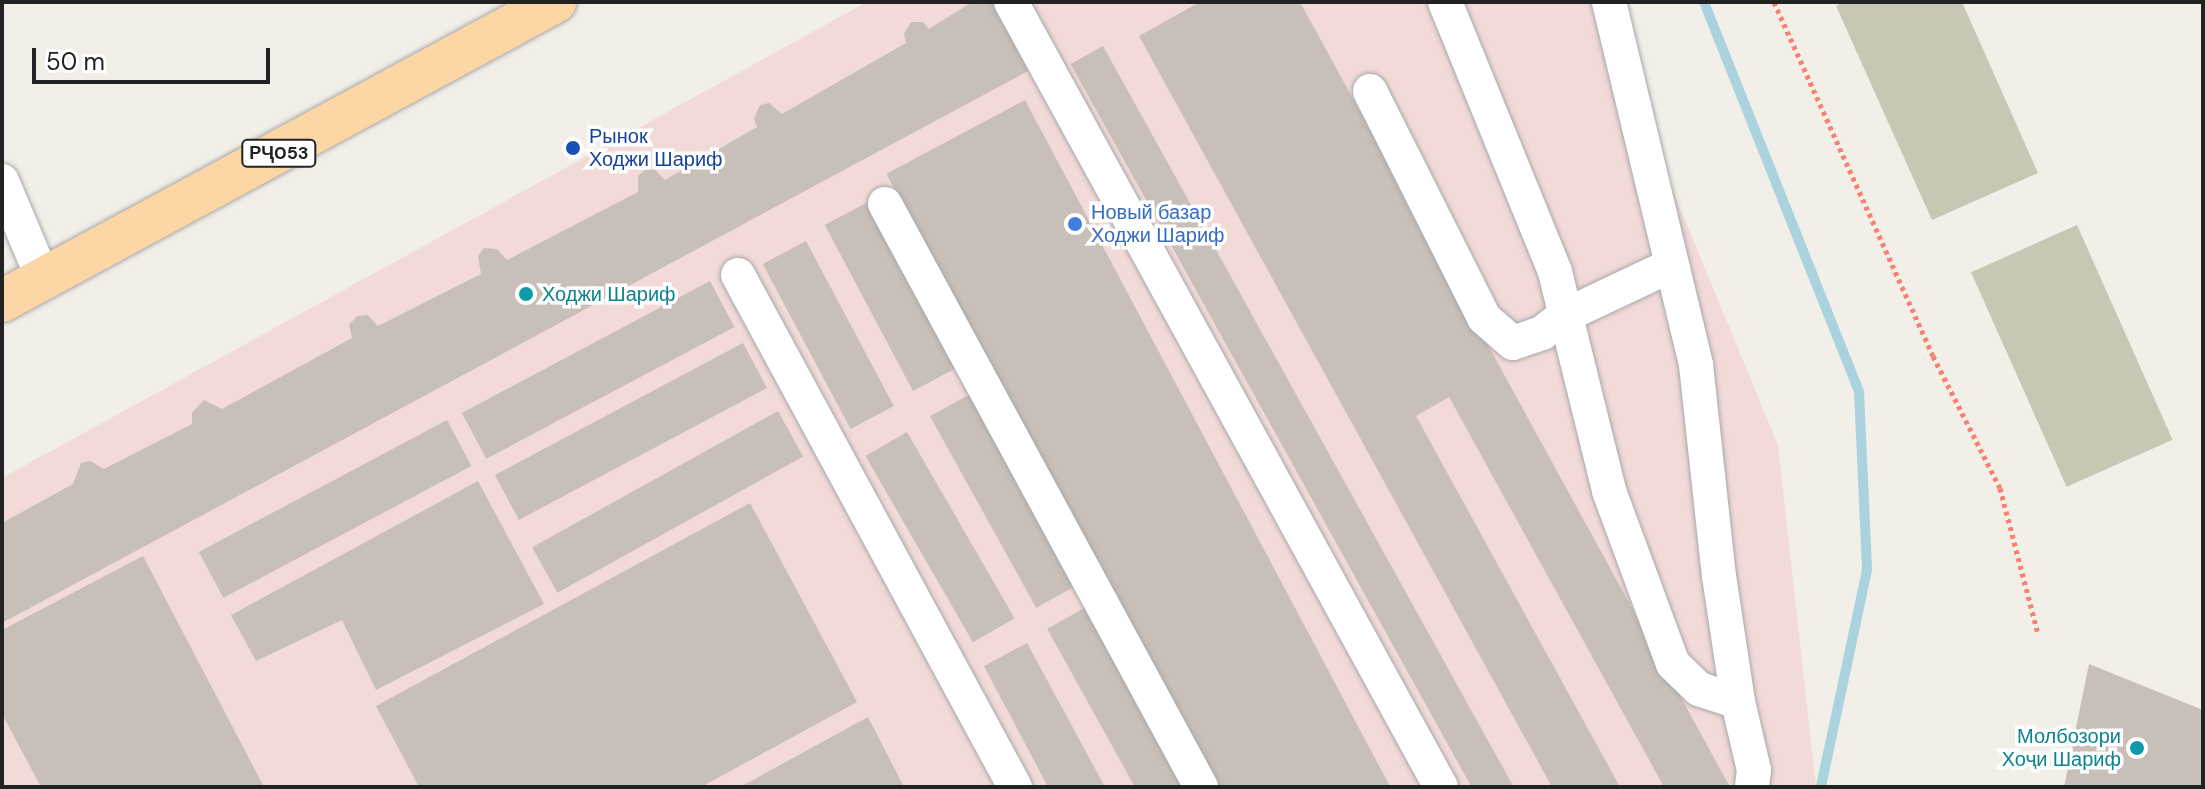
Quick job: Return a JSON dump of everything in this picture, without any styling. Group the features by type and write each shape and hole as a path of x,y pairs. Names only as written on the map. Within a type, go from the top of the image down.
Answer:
{"main road":[{"name":"РҶ053","path":"2,301 555,2"}],"street":[{"path":"1011,2 1441,787"},
{"path":"1445,2 1555,272 1609,491 1673,664 1699,689 1738,702"},
{"path":"1609,2 1696,365 1719,576 1738,702 1754,770 1752,787"},
{"path":"1370,91 1484,318 1513,343 1542,333 1564,316 1672,265"},
{"path":"2,181 44,281"},
{"path":"885,204 1201,787"},
{"path":"738,275 1015,787"}],"path":[{"path":"1774,2 1933,356 2000,488 2038,634"}],"shaded area":[{"name":"Новый базар Ходжи Шариф","path":"867,2 1595,2 1778,445 1816,787 2,787 2,478"},
{"path":"1844,2 1962,2 2038,173 1932,220 1836,6"},
{"path":"2077,225 2173,440 2067,487 1971,272"}],"building":[{"name":"Ходжи Шариф","path":"972,2 994,2 1028,71 2,623 2,523 73,484 81,463 90,461 104,469 192,424 192,413 204,400 222,409 352,338 349,325 357,316 368,315 378,326 481,274 478,256 484,248 497,249 507,260 638,192 638,176 645,170 654,169 665,180 757,127 754,119 760,105 769,103 782,114 906,43 904,34 911,22 923,22 929,29"},
{"path":"1200,2 1300,2 1730,787 1664,787 1449,397 1416,416 1620,787 1552,787 1139,36"},
{"path":"1103,46 1514,787 1471,787 1071,64"},
{"path":"1025,100 1390,786 1212,787 886,174"},
{"path":"868,202 956,368 913,391 825,225"},
{"path":"806,241 894,406 851,429 763,264"},
{"path":"710,281 734,327 486,459 462,413"},
{"path":"743,343 767,388 519,520 495,475"},
{"path":"972,393 1078,585 1036,608 930,416"},
{"path":"778,411 803,456 557,593 532,547"},
{"path":"447,420 471,466 223,598 199,552"},
{"path":"907,432 1014,618 973,642 865,456"},
{"path":"478,481 544,604 376,690 342,620 256,661 231,615"},
{"path":"750,503 857,702 701,787 419,787 376,706"},
{"path":"143,556 264,787 41,787 2,714 2,630"},
{"path":"1090,605 1191,787 1135,787 1047,629"},
{"path":"1027,643 1105,787 1048,787 984,666"},
{"name":"Молбозори Хоҷи Шариф","path":"2089,664 2203,710 2203,787 2064,787"},
{"path":"868,717 904,787 740,787"}],"waterway":[{"path":"1704,2 1859,392 1867,570 1821,787"}],"place":[{"name":"Рынок Ходжи Шариф","path":"573,148"},
{"name":"Новый базар Ходжи Шариф","path":"1075,224"},
{"name":"Ходжи Шариф","path":"526,294"},
{"name":"Молбозори Хоҷи Шариф","path":"2137,748"}]}
